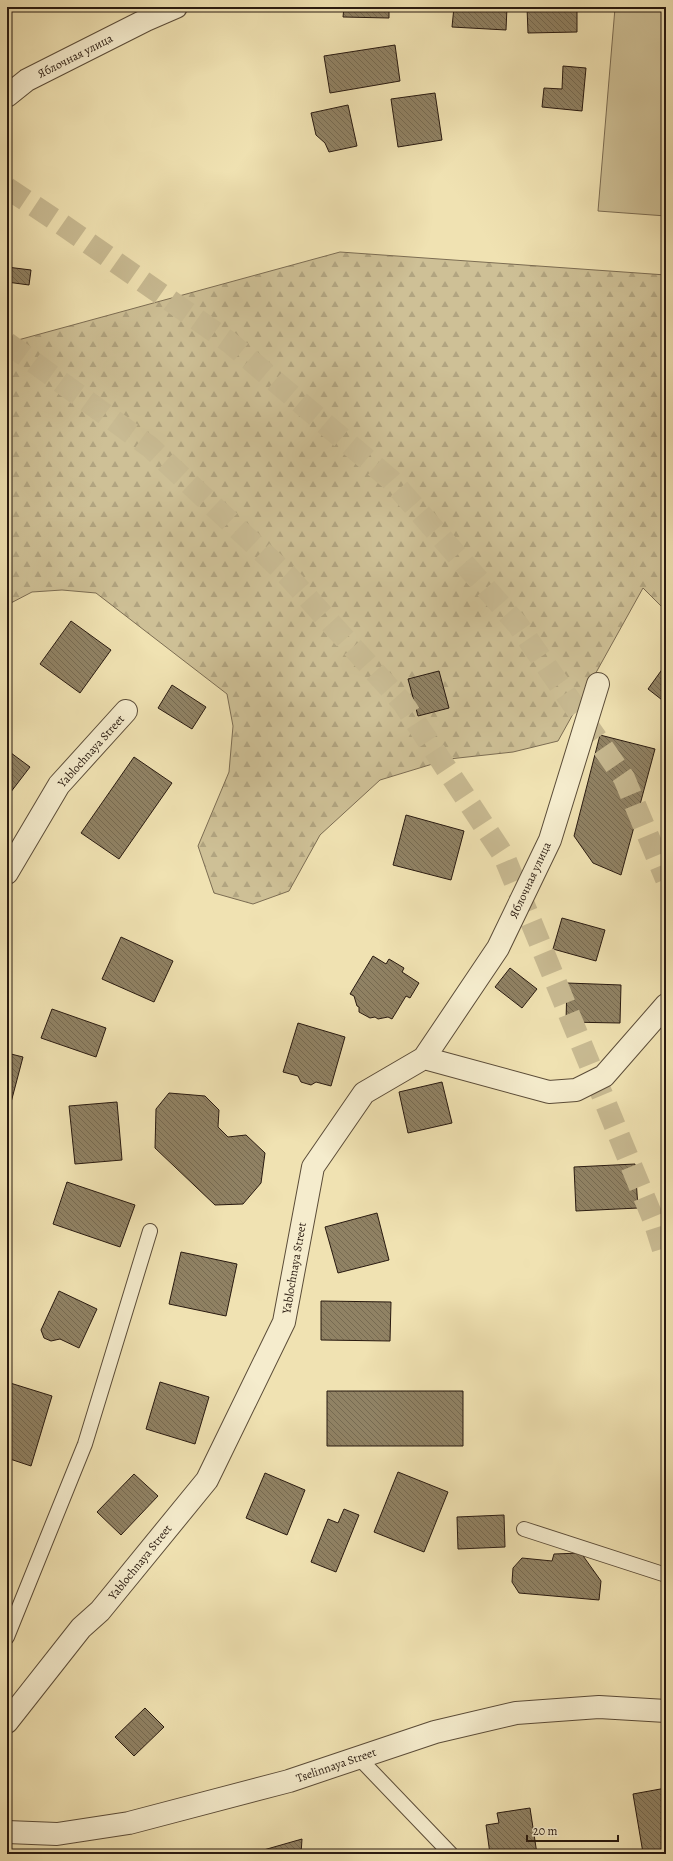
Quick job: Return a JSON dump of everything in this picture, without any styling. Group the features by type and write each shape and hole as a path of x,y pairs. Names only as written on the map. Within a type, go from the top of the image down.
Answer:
{"street":[{"name":"Яблочная улица","path":"7,96 27,80 146,13 176,7"},
{"name":"Яблочная улица","path":"424,1058 498,948 550,840 598,684"},
{"name":"Yablochnaya Street","path":"7,873 59,785 126,711"},
{"path":"424,1058 549,1092 576,1090 604,1076 666,1005"},
{"name":"Yablochnaya Street","path":"7,1722 81,1628 100,1611 207,1480 284,1322 313,1167 364,1093 424,1058"},
{"name":"Tselinnaya Street","path":"7,1832 57,1834 129,1823 289,1781 434,1732 516,1713 599,1707 666,1711"}],"lane":[{"path":"7,1637 85,1444 150,1231"},
{"path":"524,1528 666,1575"},
{"path":"359,1758 451,1854"}],"green space":[{"path":"615,8 666,12 666,216 598,211"},
{"path":"340,252 666,275 666,611 643,588 558,741 513,752 449,759 380,780 320,835 289,891 253,904 214,893 198,846 229,772 233,726 227,694 96,593 62,590 32,592 7,605 7,343"}],"building":[{"path":"344,7 389,7 389,18 343,17"},
{"path":"454,7 507,7 506,30 452,27"},
{"path":"527,7 577,7 577,32 528,33"},
{"path":"395,45 400,81 330,93 324,56"},
{"path":"563,66 586,68 582,111 542,107 544,88 562,89"},
{"path":"435,93 442,140 398,147 391,99"},
{"path":"348,105 357,146 329,152 325,143 316,135 311,113"},
{"path":"7,267 31,270 29,285 7,282"},
{"path":"71,621 111,650 80,693 40,664"},
{"path":"666,664 666,703 648,689"},
{"path":"439,671 449,708 418,716 408,679"},
{"path":"172,685 206,707 192,729 158,708"},
{"path":"600,735 655,749 621,875 593,863 574,836"},
{"path":"7,750 30,767 7,797"},
{"path":"134,757 172,783 119,859 81,833"},
{"path":"406,815 464,831 451,880 393,865"},
{"path":"562,918 605,930 596,961 553,949"},
{"path":"121,937 173,961 154,1002 102,979"},
{"path":"373,956 386,964 389,959 404,968 402,972 419,983 410,998 406,996 392,1019 388,1017 378,1019 375,1017 370,1018 359,1012 359,1007 357,1006 354,996 350,994"},
{"path":"510,968 537,989 522,1008 495,987"},
{"path":"567,983 621,985 620,1023 566,1022"},
{"path":"52,1009 106,1028 96,1057 41,1038"},
{"path":"298,1023 345,1037 331,1086 316,1082 311,1085 301,1082 298,1076 283,1072"},
{"path":"7,1053 23,1057 9,1110 7,1110"},
{"path":"442,1082 452,1123 408,1133 399,1092"},
{"path":"169,1093 205,1096 219,1110 218,1127 228,1137 246,1135 265,1153 261,1183 243,1204 215,1205 155,1148 156,1109"},
{"path":"117,1102 122,1160 75,1164 69,1106"},
{"path":"635,1164 638,1208 576,1211 574,1167"},
{"path":"67,1182 135,1205 120,1247 53,1224"},
{"path":"377,1213 389,1260 338,1273 325,1227"},
{"path":"181,1252 237,1264 226,1316 169,1304"},
{"path":"59,1291 97,1309 79,1348 60,1339 51,1341 44,1338 41,1330"},
{"path":"321,1301 391,1302 390,1341 321,1340"},
{"path":"7,1382 52,1396 31,1466 7,1458"},
{"path":"160,1382 209,1397 195,1444 146,1429"},
{"path":"327,1391 463,1391 463,1446 327,1446"},
{"path":"398,1472 448,1492 424,1552 374,1532"},
{"path":"265,1473 305,1490 287,1535 246,1518"},
{"path":"134,1474 158,1496 121,1535 97,1512"},
{"path":"344,1509 359,1515 336,1572 311,1562 328,1519 338,1523"},
{"path":"504,1515 505,1547 458,1549 457,1517"},
{"path":"581,1553 601,1581 599,1600 519,1593 512,1582 513,1568 522,1558 552,1561 554,1554"},
{"path":"145,1708 164,1727 134,1756 115,1737"},
{"path":"666,1788 666,1849 643,1853 633,1794"},
{"path":"530,1808 537,1854 490,1854 486,1825 499,1823 497,1813"},
{"path":"302,1839 301,1854 260,1854 260,1851"}],"tunnel":[{"path":"7,188 60,223 229,342 391,480 518,625 624,778 666,879"},
{"path":"7,343 150,447 287,575 403,703 504,856 654,1221 666,1259"}]}
